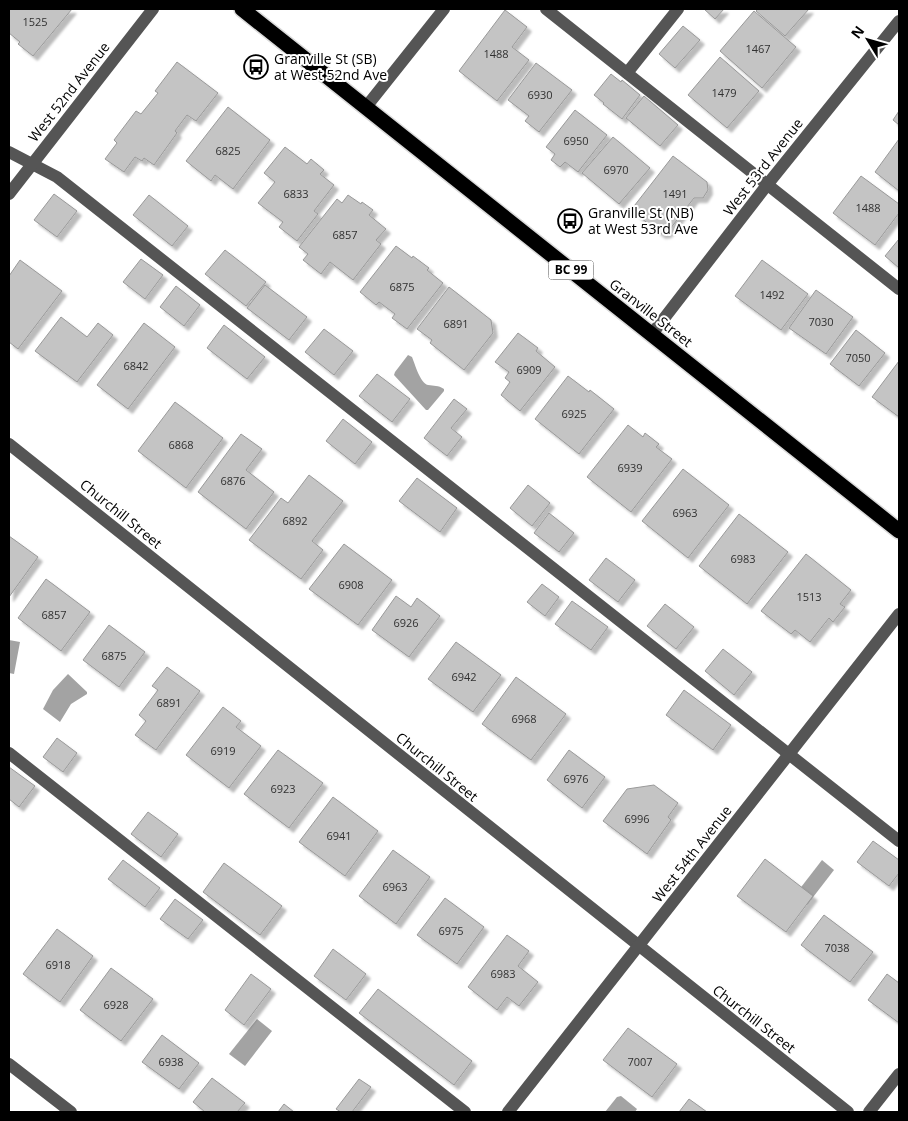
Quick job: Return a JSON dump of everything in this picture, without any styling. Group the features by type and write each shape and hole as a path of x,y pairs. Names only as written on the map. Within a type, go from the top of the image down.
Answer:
{"highway":[{"name":"Granville Street","path":"242,9 899,531"}],"street":[{"name":"West 52nd Avenue","path":"9,194 154,9"},
{"path":"366,107 444,9"},
{"path":"546,9 899,289"},
{"path":"627,73 678,9"},
{"name":"West 53rd Avenue","path":"652,334 767,185 899,21"},
{"path":"9,152 65,183 899,841"},
{"name":"Churchill Street","path":"9,444 848,1112"},
{"name":"West 54th Avenue","path":"508,1112 899,614"},
{"path":"9,753 465,1112"},
{"path":"9,1064 71,1112"},
{"path":"869,1112 899,1074"}],"shaded area":[{"path":"408,355 412,357 425,384 444,389 428,410 394,375"},
{"path":"9,640 20,642 14,674 9,673"},
{"path":"68,674 87,694 71,704 60,722 43,709 53,690"},
{"path":"822,860 834,870 807,905 795,895"},
{"path":"257,1019 272,1031 245,1066 229,1054"},
{"path":"621,1096 637,1109 635,1112 605,1112 617,1097"}],"building":[{"path":"10,9 72,9 33,56 18,44 20,42 9,33"},
{"path":"704,9 724,9 715,19"},
{"path":"758,9 809,9 785,36 756,11"},
{"path":"505,10 527,27 512,47 529,60 497,101 459,71"},
{"path":"754,11 796,47 762,88 720,51"},
{"path":"683,26 700,40 675,68 659,54"},
{"path":"720,57 759,91 727,128 688,95"},
{"path":"177,62 218,93 196,121 187,115 175,131 177,133 154,165 144,158 142,161 135,157 124,172 105,159 117,143 114,140 136,111 141,114 158,93 155,91"},
{"path":"536,63 572,90 539,132 525,121 529,116 508,100"},
{"path":"611,74 621,82 622,80 640,95 622,119 594,95"},
{"path":"644,96 678,125 660,146 626,118"},
{"path":"228,107 270,140 233,189 215,175 211,181 186,161"},
{"path":"575,110 607,135 578,172 565,162 560,167 551,160 555,154 546,147"},
{"path":"899,111 899,125 893,120"},
{"path":"613,137 650,168 619,204 582,173"},
{"path":"899,139 899,191 875,172"},
{"path":"285,147 307,164 311,159 324,170 320,174 334,185 314,211 318,214 297,241 279,227 283,222 258,203 275,182 264,173"},
{"path":"673,156 707,182 708,190 703,198 694,198 667,233 661,234 631,210"},
{"path":"861,176 899,204 899,213 875,245 833,213"},
{"path":"54,194 77,211 57,237 34,220"},
{"path":"149,195 188,226 172,246 133,215"},
{"path":"348,195 373,210 369,215 386,229 376,240 381,244 353,280 330,262 321,274 303,260 308,254 299,247 337,199 342,203"},
{"path":"899,239 899,268 885,256"},
{"path":"396,246 429,268 427,270 443,283 407,329 392,318 395,314 379,302 376,305 360,292"},
{"path":"225,250 266,282 246,306 205,274"},
{"path":"141,259 163,275 145,299 123,282"},
{"path":"20,260 62,291 18,349 9,342 9,276"},
{"path":"762,260 808,294 781,330 735,296"},
{"path":"265,285 307,317 289,340 247,308"},
{"path":"176,286 200,305 184,326 160,307"},
{"path":"449,287 491,320 493,333 464,370 430,343 432,340 417,329"},
{"path":"816,290 853,317 826,354 789,328"},
{"path":"61,317 87,337 98,323 113,335 77,382 35,351"},
{"path":"144,323 175,347 128,409 97,385"},
{"path":"224,325 265,357 247,379 207,348"},
{"path":"324,329 353,351 334,375 305,352"},
{"path":"856,330 885,353 859,386 830,364"},
{"path":"518,333 538,348 536,351 555,367 520,411 501,395 510,382 505,378 509,372 495,362"},
{"path":"899,361 899,417 872,397"},
{"path":"377,374 410,399 392,422 359,396"},
{"path":"568,376 614,409 579,454 535,419"},
{"path":"454,399 467,409 451,428 462,437 447,456 424,438"},
{"path":"175,402 223,438 186,488 138,451"},
{"path":"343,419 372,442 355,464 326,441"},
{"path":"628,425 643,437 645,433 659,444 656,447 672,459 631,512 587,477"},
{"path":"241,434 262,449 246,470 274,492 246,529 198,492"},
{"path":"683,469 729,505 688,558 642,521"},
{"path":"309,475 343,501 312,541 323,550 301,579 249,540 281,498 288,503"},
{"path":"417,478 457,508 440,532 399,501"},
{"path":"528,485 550,503 532,526 510,508"},
{"path":"549,513 574,533 559,552 534,533"},
{"path":"739,514 788,552 747,604 699,566"},
{"path":"9,536 38,557 9,597"},
{"path":"344,544 392,580 358,625 309,589"},
{"path":"806,554 851,590 840,604 845,607 833,622 829,618 810,642 795,630 791,634 761,611"},
{"path":"606,558 635,580 618,602 589,580"},
{"path":"46,579 90,612 61,651 18,618"},
{"path":"542,584 559,597 545,616 527,602"},
{"path":"396,596 411,607 417,598 440,616 409,657 372,630"},
{"path":"572,601 608,627 591,650 555,624"},
{"path":"665,604 694,627 676,649 647,626"},
{"path":"109,625 145,652 119,687 83,660"},
{"path":"456,642 501,675 473,712 428,679"},
{"path":"723,649 752,672 734,695 705,671"},
{"path":"167,667 200,691 156,750 135,735 146,721 139,715 158,690 152,686"},
{"path":"516,677 566,714 531,760 482,724"},
{"path":"684,690 731,725 713,750 666,715"},
{"path":"223,707 241,721 236,727 261,746 229,788 186,755"},
{"path":"57,738 77,753 63,772 43,757"},
{"path":"278,750 323,783 289,828 244,794"},
{"path":"569,750 605,777 582,808 547,780"},
{"path":"9,767 35,786 19,807 9,799"},
{"path":"654,785 678,803 668,817 671,820 647,854 603,821 627,789"},
{"path":"333,797 378,831 345,876 299,842"},
{"path":"148,812 178,834 161,857 131,834"},
{"path":"873,841 899,860 899,873 889,886 857,862"},
{"path":"393,850 430,877 396,924 359,896"},
{"path":"765,859 813,896 786,932 737,896"},
{"path":"123,860 160,888 145,907 108,879"},
{"path":"224,863 282,906 260,935 203,892"},
{"path":"445,898 484,927 457,964 417,935"},
{"path":"175,899 203,920 188,939 160,919"},
{"path":"824,915 873,952 850,982 801,945"},
{"path":"57,929 93,956 60,1002 23,974"},
{"path":"507,935 529,951 518,966 538,982 519,1006 507,997 497,1010 468,987"},
{"path":"333,949 366,974 346,1000 314,976"},
{"path":"111,968 153,999 121,1041 80,1010"},
{"path":"251,974 271,989 244,1025 225,1010"},
{"path":"887,974 899,983 899,1023 868,1000"},
{"path":"378,989 472,1061 454,1085 359,1013"},
{"path":"628,1028 677,1064 652,1097 603,1060"},
{"path":"162,1035 199,1063 179,1089 142,1062"},
{"path":"212,1078 245,1103 237,1112 205,1112 193,1102"},
{"path":"359,1079 371,1087 352,1112 341,1112 336,1109"},
{"path":"689,1099 707,1112 679,1112"},
{"path":"284,1104 294,1112 278,1112"}],"place":[{"name":"Granville St (SB) at West 52nd Ave","path":"256,67"},
{"name":"Granville St (NB) at West 53rd Ave","path":"570,221"}]}
